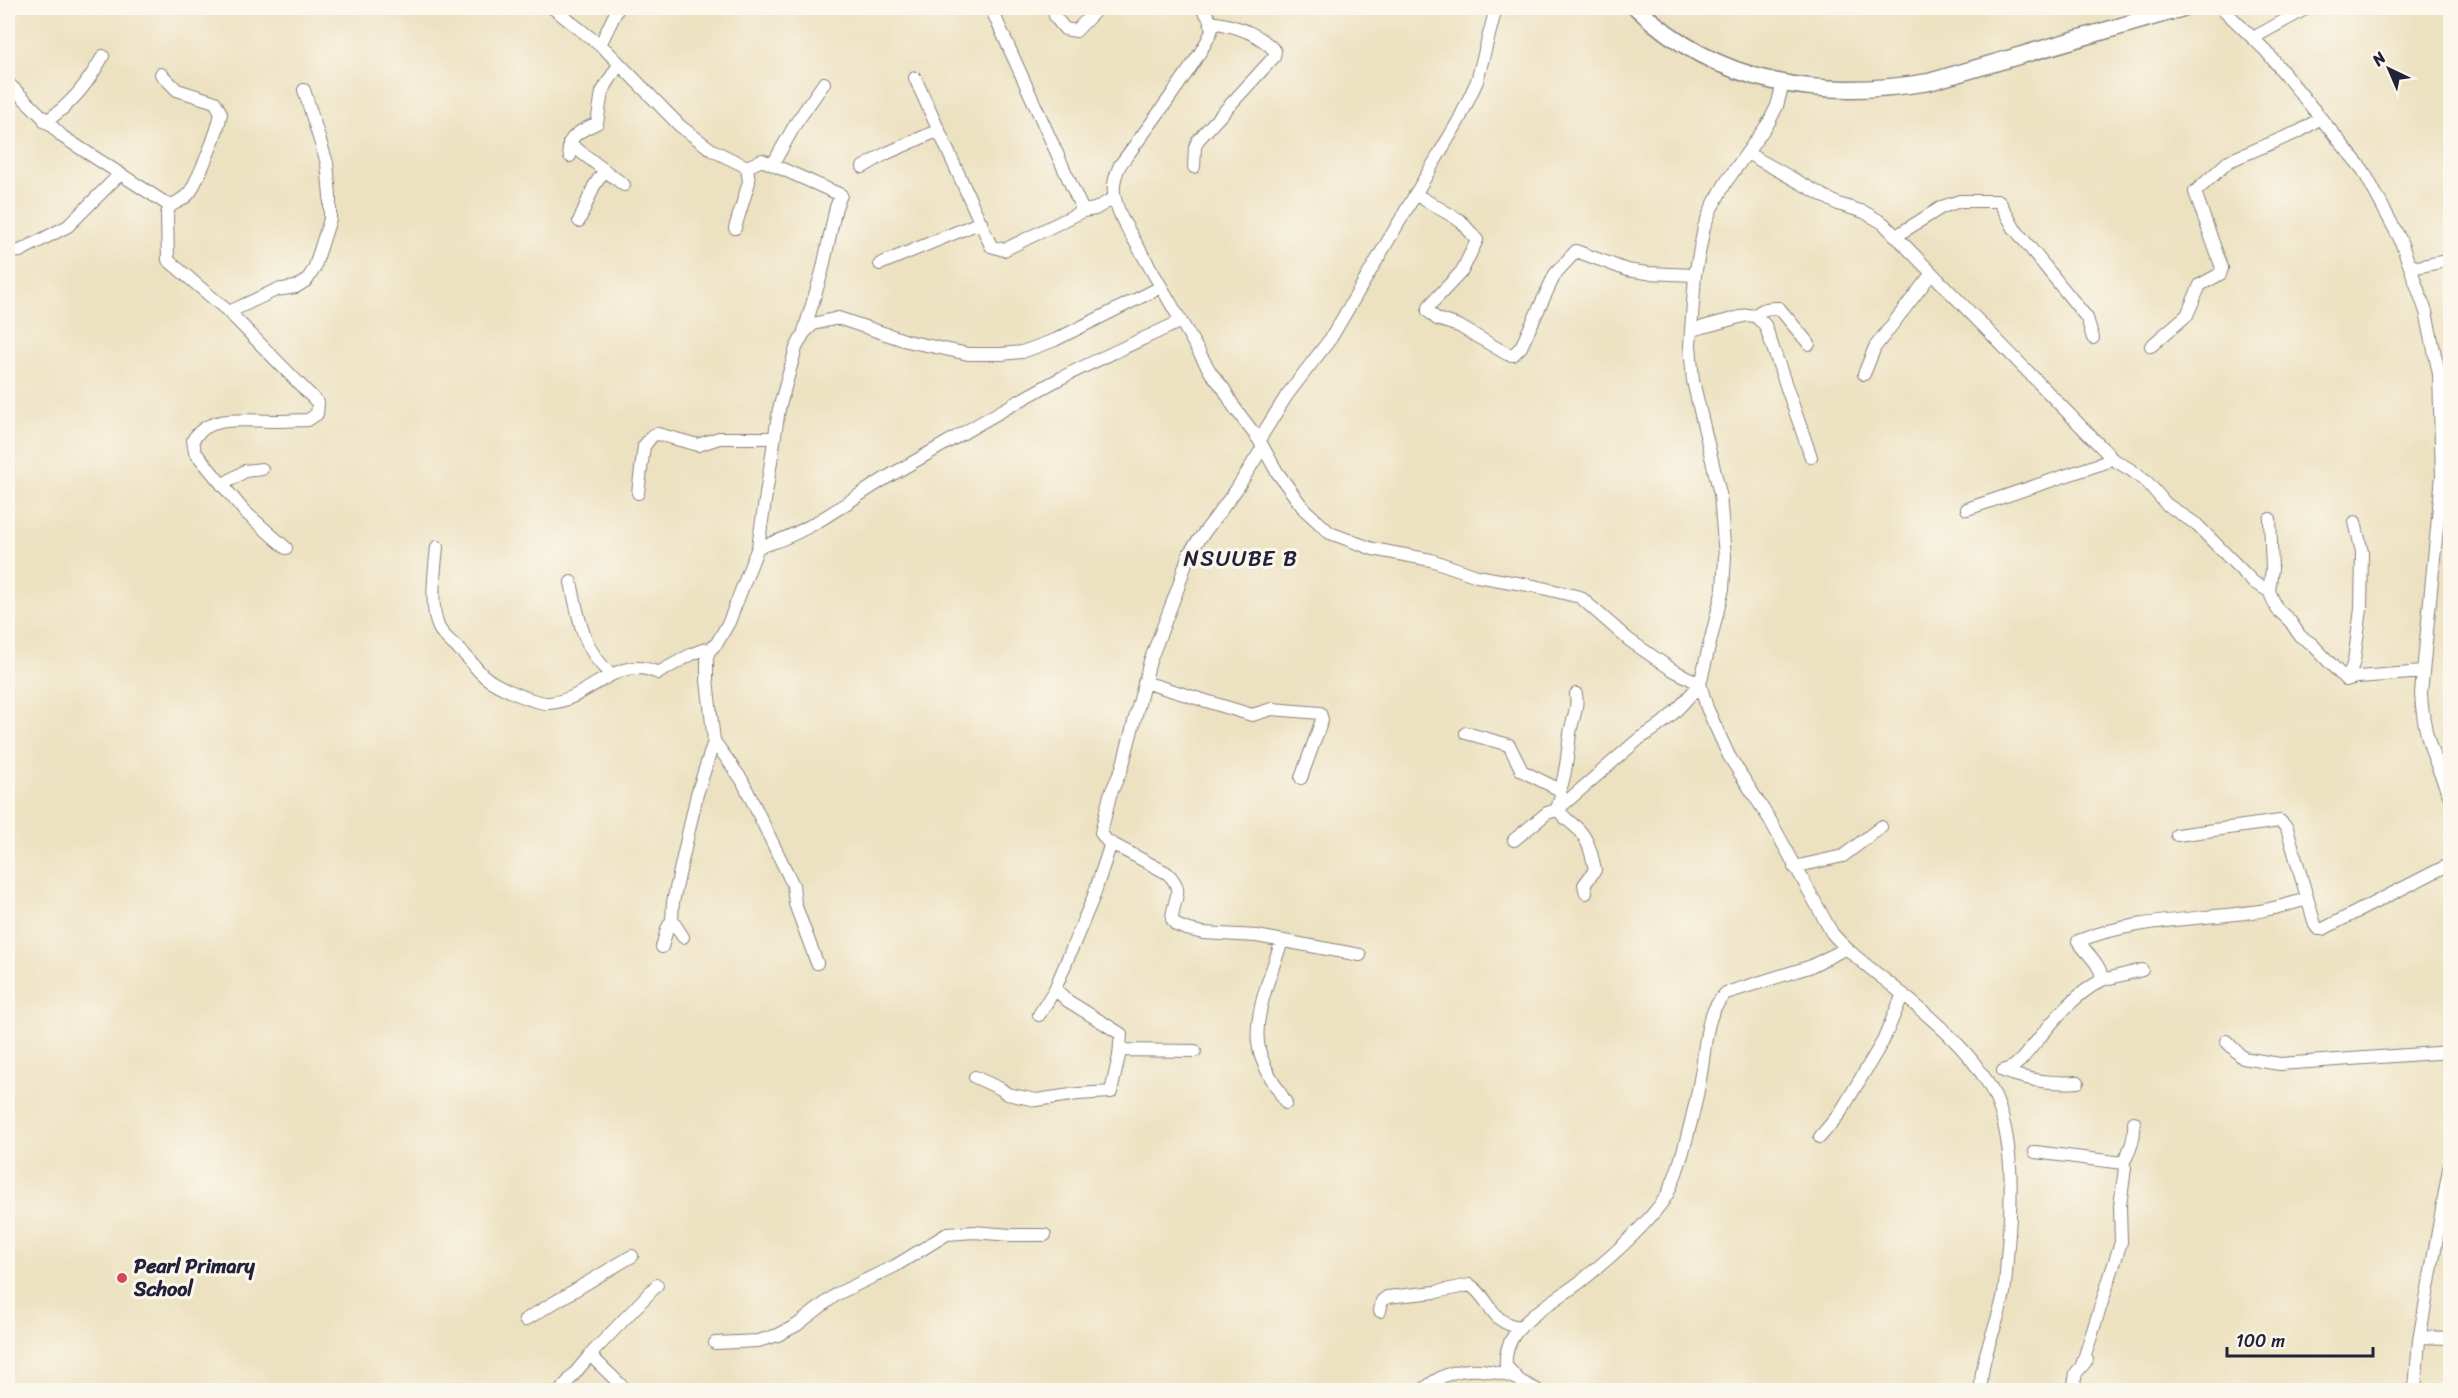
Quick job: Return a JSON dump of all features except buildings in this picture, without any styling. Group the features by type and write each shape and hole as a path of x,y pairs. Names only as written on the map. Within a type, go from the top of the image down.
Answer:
{"street":[{"path":"553,8 600,45 680,126 712,150 747,167"},
{"path":"600,45 618,8"},
{"path":"991,8 1083,211"},
{"path":"1052,8 1056,18 1065,29 1076,31 1098,8"},
{"path":"1201,8 1210,22 1210,34 1196,60 1120,165 1114,179 1114,198 1122,219 1211,373 1224,388 1234,407 1261,443 1277,472 1304,509 1330,533 1373,549 1431,560 1477,576 1580,597 1629,640 1671,669 1701,684"},
{"path":"1360,955 1251,936 1203,933 1176,925 1172,919 1178,892 1173,879 1167,873 1111,843 1103,836 1101,829 1110,795 1122,768 1150,661 1189,553 1236,490 1287,394 1331,338 1469,101 1477,81 1496,8"},
{"path":"1637,8 1673,37 1719,65 1749,76 1783,83 1853,90 1890,89 1929,82 2183,8"},
{"path":"2222,8 2266,51 2362,170 2400,238 2426,312 2439,374 2441,487 2421,693 2422,722 2428,745 2451,797"},
{"path":"2253,38 2307,8"},
{"path":"1194,167 1195,147 1198,140 1274,57 1275,51 1269,45 1239,28 1210,22"},
{"path":"45,122 64,110 81,92 103,56"},
{"path":"619,64 602,92 597,123 574,134 570,149 624,185"},
{"path":"161,74 177,90 215,102 221,113 213,140 192,188 186,196 170,206 167,214 167,258 229,312 315,399 318,409 316,414 308,420 227,420 211,425 197,434 193,440 195,452 244,511 286,548"},
{"path":"915,78 991,246 1004,250 1083,211 1095,209 1114,198"},
{"path":"8,83 63,138 170,206"},
{"path":"773,164 796,123 824,83"},
{"path":"1783,83 1773,114 1726,182 1712,207 1704,227 1695,274 1692,330 1693,381 1720,494 1725,557 1722,589 1701,684 1707,708 1729,756 1770,820 1832,933 1845,949 1903,994 1966,1054 1994,1095 2009,1147 2010,1202 2004,1296 1982,1363 1981,1390"},
{"path":"229,312 276,290 296,287 307,280 314,269 330,219 330,195 327,163 304,90"},
{"path":"2151,346 2187,315 2200,285 2220,274 2222,268 2195,192 2229,161 2300,131 2319,119"},
{"path":"863,167 885,154 939,130"},
{"path":"1747,153 1838,204 1875,217 2106,450 2109,457 2132,470 2148,483 2166,504 2196,524 2253,582 2269,591"},
{"path":"662,947 667,928 672,920 673,902 697,794 714,741 706,664 710,651 729,622 758,547 779,409 796,348 804,333 822,272 836,207 841,195 762,160 747,167"},
{"path":"735,228 749,182 747,167"},
{"path":"579,221 594,186 604,171"},
{"path":"8,252 20,251 68,226 119,175"},
{"path":"1415,194 1461,221 1477,240 1462,271 1430,305 1428,311 1437,319 1459,326 1507,354 1513,355 1521,347 1554,274 1576,252 1627,270 1647,273 1695,274"},
{"path":"1896,236 1942,207 1960,201 1999,201 2014,228 2087,318 2093,339"},
{"path":"880,264 981,222"},
{"path":"2409,264 2417,267 2451,260"},
{"path":"1864,374 1875,347 1932,273"},
{"path":"804,333 813,324 838,318 907,341 968,354 1022,352 1056,340 1161,287"},
{"path":"1755,316 1759,311 1779,308 1809,344"},
{"path":"1692,330 1748,315 1755,316 1765,324 1811,457"},
{"path":"758,547 778,542 826,518 880,481 1015,403 1181,321"},
{"path":"638,493 644,446 653,435 658,434 698,445 719,438 774,438"},
{"path":"1967,509 2101,464 2109,457"},
{"path":"222,484 245,471 262,469"},
{"path":"2270,519 2272,569 2269,591 2277,609 2290,621 2300,636 2312,644 2346,680 2356,677 2423,672"},
{"path":"2355,522 2362,552 2361,609 2354,661 2350,669 2350,673 2356,677"},
{"path":"437,547 433,593 439,628 483,676 535,702 557,702 611,674 630,667 644,666 658,672 692,654 705,649 710,651"},
{"path":"571,582 585,638 598,664 611,674"},
{"path":"1144,682 1252,715 1272,709 1320,713 1322,720 1301,778"},
{"path":"1514,840 1547,813 1557,809 1640,738 1676,712 1701,684"},
{"path":"1557,809 1561,797 1560,790 1567,770 1572,724 1578,705 1576,694"},
{"path":"1466,733 1509,745 1522,771 1560,790"},
{"path":"714,741 742,780 793,885 795,904 817,963"},
{"path":"1557,809 1563,818 1579,830 1593,857 1595,870 1584,885 1587,894"},
{"path":"2177,835 2280,821 2287,828 2318,929 2329,928 2451,864"},
{"path":"1794,867 1843,856 1881,827"},
{"path":"1039,1016 1055,989 1093,898 1111,843"},
{"path":"2102,980 2103,977 2096,963 2078,941 2118,928 2254,912 2307,899"},
{"path":"672,920 683,937"},
{"path":"1282,941 1263,1002 1258,1038 1263,1059 1286,1103"},
{"path":"1517,1378 1506,1366 1506,1358 1512,1338 1521,1327 1611,1255 1650,1217 1670,1191 1701,1076 1709,1022 1720,1000 1726,993 1809,967 1845,949"},
{"path":"1980,1072 2003,1071 2013,1067 2073,1000 2086,989 2102,980 2142,970"},
{"path":"975,1077 1007,1094 1036,1100 1111,1092 1121,1034 1068,1001 1055,989"},
{"path":"1820,1137 1840,1113 1883,1041 1903,994"},
{"path":"2226,1041 2243,1058 2280,1065 2451,1052"},
{"path":"1120,1050 1194,1051"},
{"path":"2003,1071 2018,1077 2058,1083 2078,1082"},
{"path":"2082,1365 2121,1242 2120,1206 2125,1168 2123,1163 2132,1148 2135,1133 2134,1122"},
{"path":"2035,1152 2123,1163"},
{"path":"2415,1390 2420,1337 2451,1163"},
{"path":"715,1343 758,1341 778,1335 797,1324 837,1294 895,1266 947,1234 974,1232 1045,1234"},
{"path":"525,1320 632,1256"},
{"path":"561,1390 590,1355 657,1285"},
{"path":"1380,1311 1382,1301 1387,1297 1436,1292 1470,1285 1499,1320 1509,1326 1521,1327"},
{"path":"2420,1337 2451,1338"},
{"path":"590,1355 626,1390"},
{"path":"2073,1390 2076,1373 2092,1355"},
{"path":"1423,1390 1441,1376 1456,1370 1496,1371 1517,1378 1537,1390"}],"place":[{"name":"Pearl Primary School","path":"122,1278"}],"district":[{"name":"NSUUBE B","path":"1241,558"}]}
